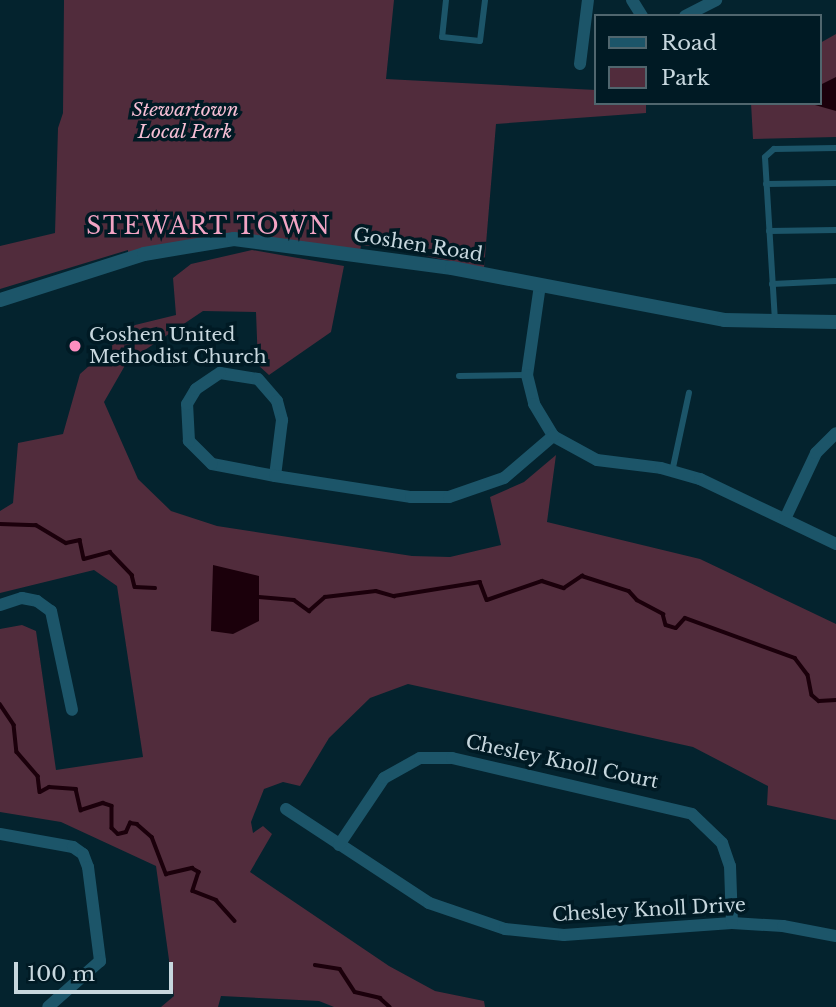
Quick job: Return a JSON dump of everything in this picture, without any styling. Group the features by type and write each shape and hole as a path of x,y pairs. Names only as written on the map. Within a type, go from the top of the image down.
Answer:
{"street":[{"path":"580,64 590,27 588,0"},
{"path":"689,14 716,0"},
{"name":"Goshen Road","path":"0,300 144,254 234,239 452,268 684,314 775,323 836,322"},
{"path":"540,285 527,375 534,404 553,436 597,460 700,479 836,544"},
{"path":"275,476 282,421 272,391 242,373 212,377 187,404 188,441 212,464 275,476 411,497 449,497 503,478 553,436"},
{"path":"785,519 816,453 836,433"},
{"path":"0,605 22,598 37,601 51,611 72,710"},
{"name":"Chesley Knoll Court","path":"339,845 384,778 420,758 452,758 692,814 717,837 730,866 732,923"},
{"name":"Chesley Knoll Drive","path":"286,808 429,903 505,929 564,935 732,923 783,926 836,936"},
{"path":"0,834 73,847 83,854 88,867 100,961 48,1007"}],"lane":[{"path":"446,0 442,37 480,41 485,0"},
{"path":"775,323 766,184 767,152 836,148"},
{"path":"766,184 836,183"},
{"path":"769,231 836,230"},
{"path":"772,284 836,281"},
{"path":"458,376 527,375"},
{"path":"672,472 689,393"}],"green space":[{"name":"Stewartown Local Park","path":"64,0 394,0 386,79 594,90 594,105 646,105 646,113 496,124 484,268 387,248 361,245 360,253 247,238 128,256 128,250 0,289 0,246 55,233 58,128 63,113"},
{"path":"836,34 836,137 753,139 751,105 822,105 822,42"},
{"path":"252,250 344,266 331,332 269,375 258,365 256,312 203,311 127,362 104,402 138,479 171,511 217,526 412,556 450,557 501,545 490,497 524,482 556,455 547,522 700,559 836,624 836,820 767,805 768,786 693,747 408,684 370,698 329,738 300,786 283,782 264,789 251,822 253,833 263,826 272,834 250,872 389,966 435,991 484,1001 485,1007 334,1007 319,1001 221,996 218,1007 161,1007 174,996 156,866 61,822 0,812 0,629 22,625 36,631 56,770 143,757 117,586 94,570 0,593 0,511 13,503 18,443 63,434 80,374 135,325 176,315 173,278 191,264"}],"shaded area":[{"path":"836,77 836,111 815,105 822,105 822,84"},
{"path":"213,565 259,576 259,621 233,634 211,631"}],"waterway":[{"path":"0,524 36,525 66,543 80,540 84,559 110,552 132,575 135,587 155,588"},
{"path":"259,597 294,600 309,611 325,597 376,591 394,596 480,582 487,600 542,581 564,588 582,576 629,591 637,600 663,614 666,625 676,628 685,618 795,658 808,675 812,695 819,701 836,700"},
{"path":"0,704 14,725 17,752 38,776 40,792 49,787 76,789 81,810 103,803 112,806 112,828 118,834 126,832 130,823 137,824 152,837 166,874 192,868 199,872 193,891 216,900 235,921"},
{"path":"315,965 340,969 355,992 380,998 390,1007"}],"place":[{"name":"Goshen United Methodist Church","path":"75,346"}],"district":[{"name":"STEWART TOWN","path":"209,226"}]}
